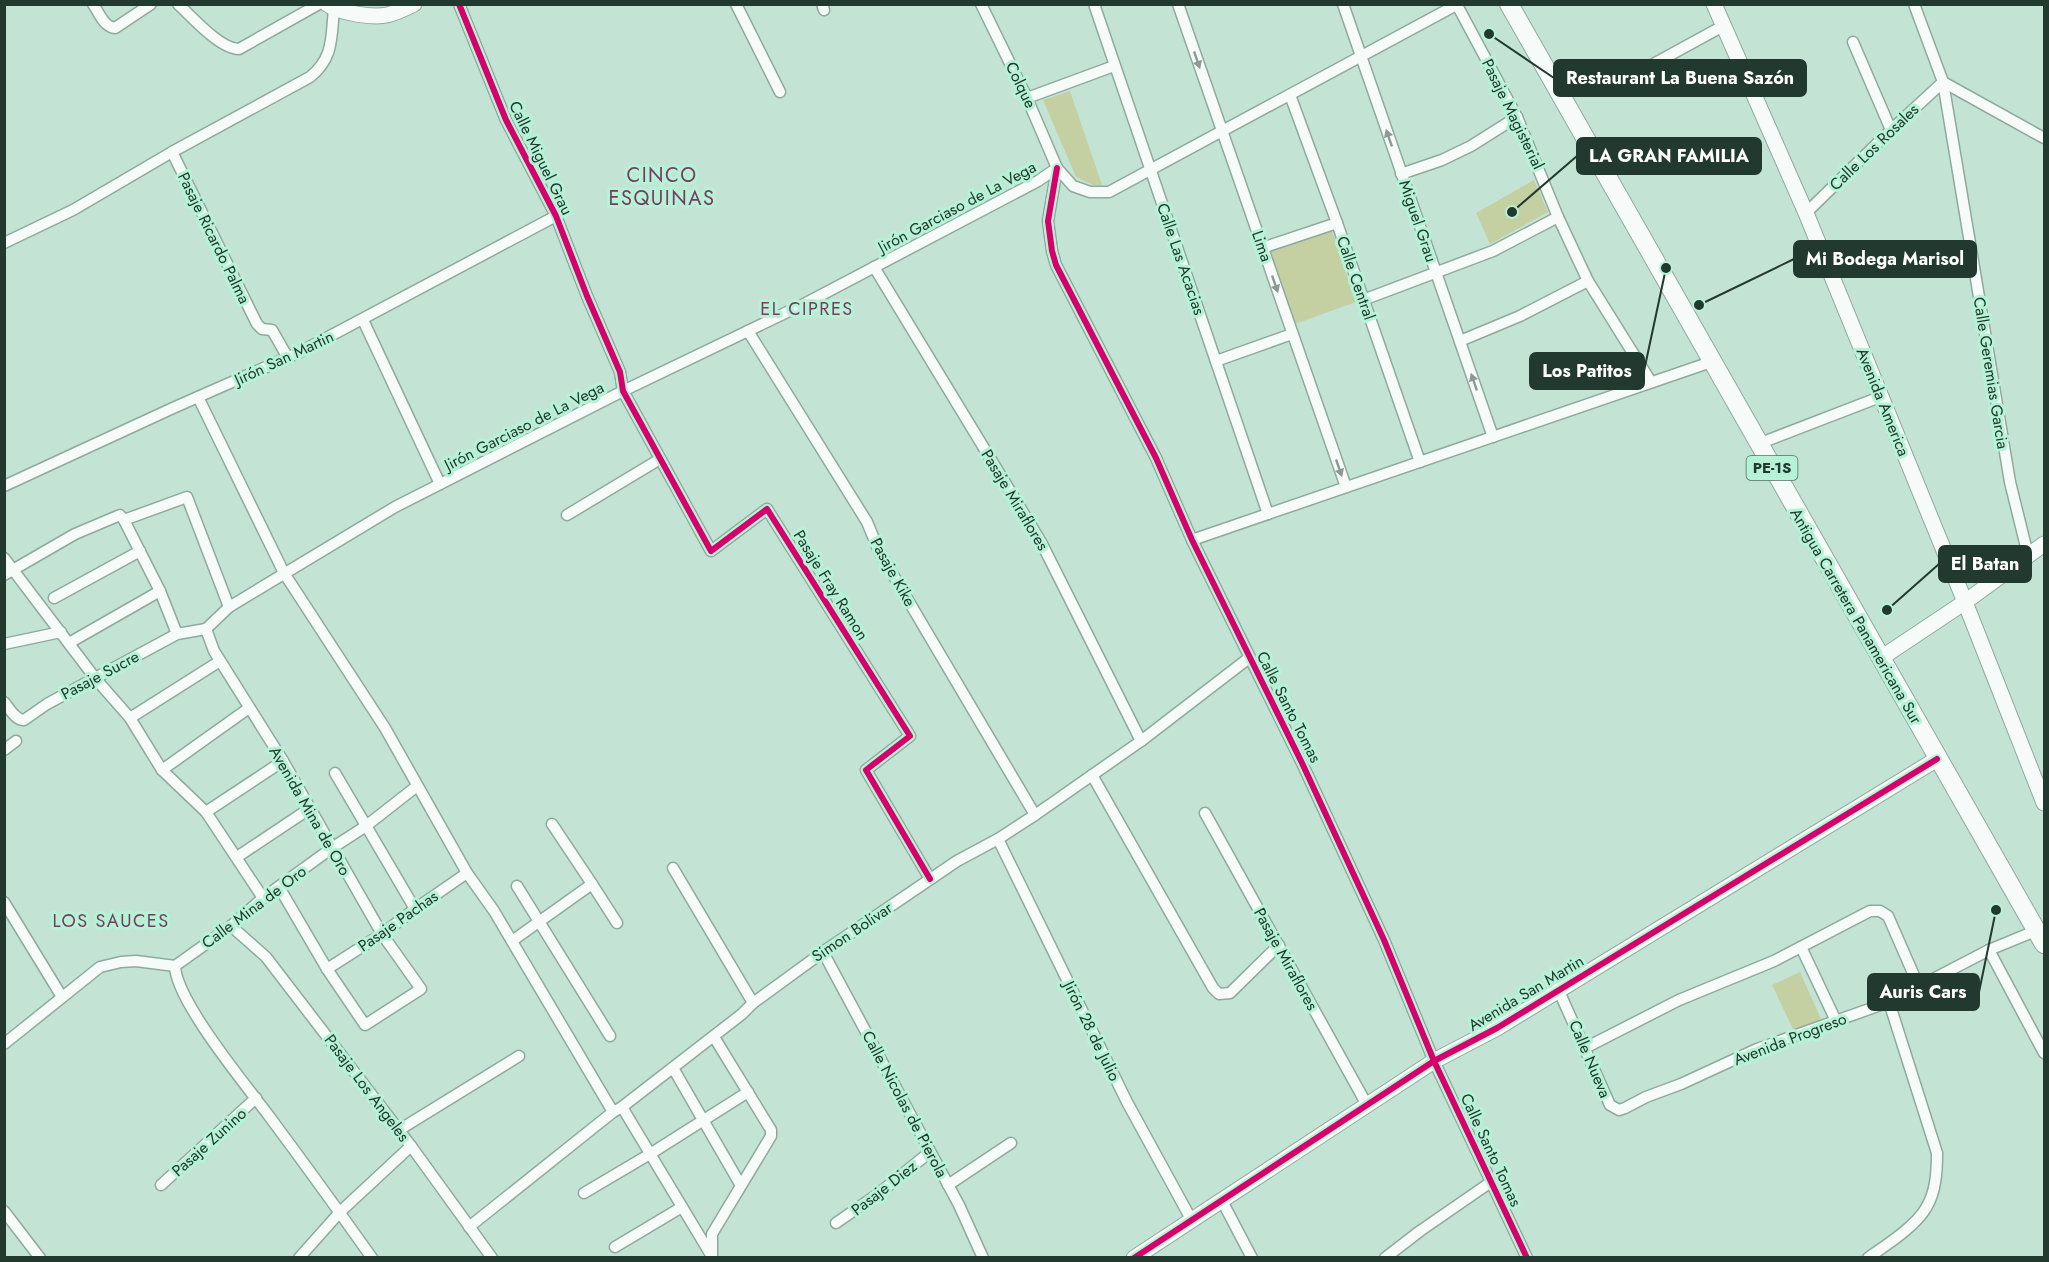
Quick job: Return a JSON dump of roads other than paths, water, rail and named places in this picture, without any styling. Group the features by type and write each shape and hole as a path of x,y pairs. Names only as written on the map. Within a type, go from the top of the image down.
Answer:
{"highway":[{"name":"Antigua Carretera Panamericana Sur","path":"1509,4 1937,759 2042,934"}],"street":[{"path":"93,4 106,24 116,28 152,4"},
{"path":"178,4 223,45 238,49 318,4"},
{"path":"4,243 73,210 172,152 310,77 321,68 329,51 331,7 373,16 387,10 414,4"},
{"name":"Calle Miguel Grau","path":"459,4 506,120 556,216 620,372 623,391"},
{"path":"735,4 780,92"},
{"name":"Colque","path":"981,4 1058,168"},
{"name":"Calle Las Acacias","path":"1094,4 1268,514"},
{"name":"Lima","path":"1178,4 1346,487"},
{"name":"Miguel Grau","path":"1342,4 1493,437"},
{"name":"Avenida America","path":"1714,4 1806,213 1965,602 2044,803"},
{"name":"Calle Geremias Garcia","path":"1914,4 1943,82 2010,482 2028,555"},
{"path":"1058,168 1073,186 1090,192 1109,192 1457,5"},
{"name":"Pasaje Magisterial","path":"1457,5 1517,117 1558,217 1588,281 1652,382"},
{"path":"1639,72 1723,26"},
{"path":"1853,42 1891,130"},
{"path":"1027,98 1114,66"},
{"path":"1943,82 2044,138"},
{"name":"Calle Los Rosales","path":"1806,213 1943,82"},
{"name":"Calle Central","path":"1290,95 1420,462"},
{"path":"1401,174 1442,160 1471,146 1517,117"},
{"name":"Pasaje Ricardo Palma","path":"172,152 257,324 260,328 272,330 288,357"},
{"name":"Jirón Garciaso de La Vega","path":"206,629 229,607 395,507 874,267 1038,181 1058,168"},
{"name":"Calle Santo Tomas","path":"1058,168 1048,221 1056,265 1156,458 1192,540 1302,763 1379,930 1434,1061 1527,1257"},
{"name":"Jirón San Martin","path":"4,486 288,357 363,320 556,216"},
{"path":"1363,300 1493,251 1558,217"},
{"path":"1262,248 1337,223"},
{"name":"Pasaje Miraflores","path":"874,267 1041,542 1141,741"},
{"path":"1460,341 1520,316 1588,281"},
{"path":"363,320 440,484"},
{"name":"Pasaje Kike","path":"748,331 867,522 879,551 1035,815"},
{"path":"1216,361 1292,334"},
{"path":"1192,540 1711,362"},
{"name":"Pasaje Fray Ramon","path":"623,391 711,551 767,509 910,736 866,770 930,879"},
{"path":"198,397 284,573 385,728 467,873 617,1110 650,1154 711,1257"},
{"path":"1758,444 1880,397"},
{"path":"567,515 660,459"},
{"path":"124,520 187,497 229,607"},
{"path":"9,572 75,534 120,515 160,591 177,634"},
{"path":"1881,658 1965,602 2044,544"},
{"path":"54,598 140,551"},
{"path":"4,558 9,572 130,718 162,770 206,812 264,898"},
{"path":"69,643 160,591"},
{"name":"Pasaje Sucre","path":"4,702 15,717 24,720 46,704 177,634 206,629"},
{"name":"Avenida Mina de Oro","path":"206,629 220,661 283,761 382,934 421,989 365,1025 327,969"},
{"path":"4,644 61,632"},
{"name":"Simon Bolivar","path":"470,1227 753,1003 823,952 957,861 998,839 1035,815 1141,741 1249,658"},
{"path":"130,718 220,661"},
{"path":"162,770 249,708"},
{"path":"4,750 16,741"},
{"name":"Avenida San Martin","path":"1134,1257 1151,1253 1191,1219 1434,1061 1497,1028 1937,759"},
{"path":"206,812 283,761"},
{"path":"335,773 415,909"},
{"path":"1092,775 1213,988 1219,994 1230,993 1280,945"},
{"name":"Calle Mina de Oro","path":"175,966 231,926 279,886 366,826 417,786"},
{"path":"237,857 309,809"},
{"name":"Pasaje Miraflores","path":"1205,813 1367,1105"},
{"path":"552,824 617,923"},
{"name":"Jirón 28 de Julio","path":"998,839 1127,1102 1191,1219"},
{"path":"673,868 753,1003"},
{"name":"Pasaje Pachas","path":"327,969 382,934 467,873"},
{"path":"512,941 592,884"},
{"path":"279,886 327,969"},
{"path":"517,886 610,1036"},
{"path":"4,902 62,997"},
{"path":"1585,1048 1679,1000 1774,961 1870,911 1880,911 1888,916 1919,987"},
{"name":"Pasaje Los Angeles","path":"231,926 266,957 399,1130 492,1257"},
{"name":"Avenida Progreso","path":"1666,1088 1681,1084 1757,1049 1889,1002 1989,950 2042,934"},
{"path":"1801,947 1836,1021"},
{"path":"1989,950 2044,1053"},
{"name":"Calle Nicolas de Pierola","path":"823,952 948,1185 983,1257"},
{"path":"4,1044 100,968 110,964 136,961 175,966 175,976 179,986 205,1029 372,1257"},
{"name":"Calle Nueva","path":"1558,989 1610,1105 1618,1110 1625,1108 1666,1088"},
{"path":"1868,1257 1904,1231 1926,1208 1936,1178 1937,1152 1889,1002"},
{"path":"711,1257 712,1234 740,1184 771,1136 771,1130 714,1036"},
{"path":"399,1130 519,1056"},
{"path":"673,1068 740,1184"},
{"path":"584,1193 748,1092"},
{"name":"Pasaje Zunino","path":"161,1185 256,1098"},
{"path":"948,1185 1011,1143"},
{"path":"299,1257 340,1212 411,1146"},
{"name":"Pasaje Diez","path":"836,1224 930,1152"},
{"path":"1385,1257 1491,1182"},
{"path":"1221,1199 1252,1257"},
{"path":"615,1247 682,1207"},
{"path":"4,1211 40,1257"}],"place":[{"name":"Restaurant La Buena Sazón","path":"1489,34"},
{"name":"LA GRAN FAMILIA","path":"1512,212"},
{"name":"Los Patitos","path":"1666,268"},
{"name":"Mi Bodega Marisol","path":"1699,305"},
{"name":"El Batan","path":"1887,610"},
{"name":"Auris Cars","path":"1996,910"}],"district":[{"name":"CINCO ESQUINAS","path":"662,186"},
{"name":"EL CIPRES","path":"807,309"},
{"name":"LOS SAUCES","path":"111,921"}]}
